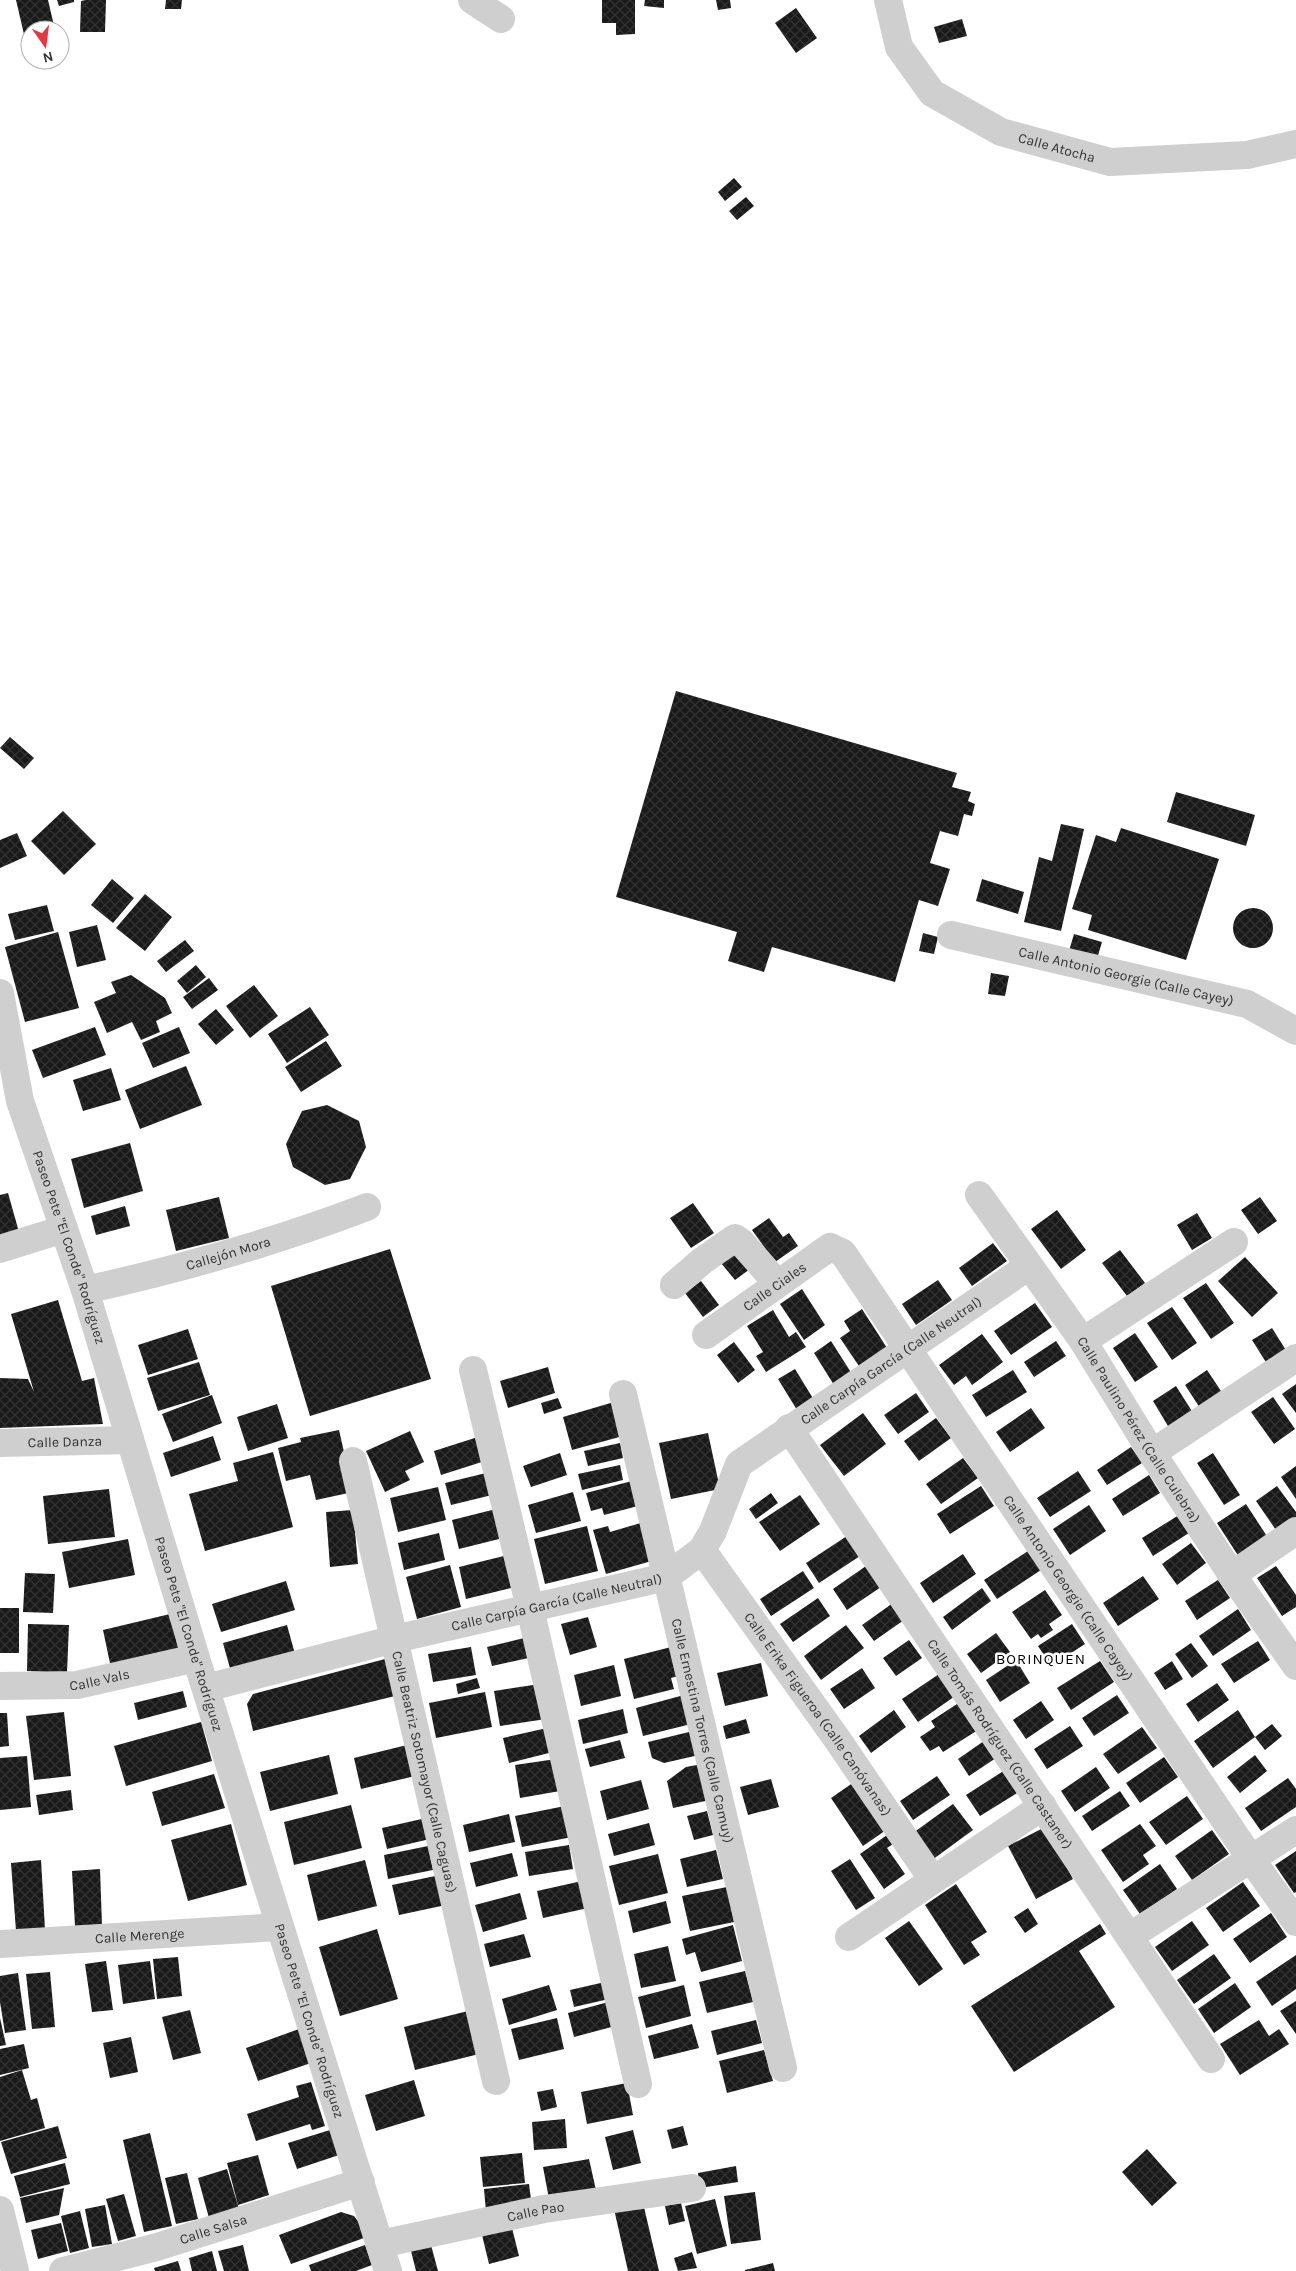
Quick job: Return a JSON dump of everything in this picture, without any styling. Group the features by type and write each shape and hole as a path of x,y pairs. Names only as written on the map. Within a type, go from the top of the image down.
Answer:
{"street":[{"path":"472,0 502,19"},
{"name":"Calle Atocha","path":"888,0 899,47 932,93 1001,132 1110,162 1247,155 1296,144"},
{"name":"Calle Antonio Georgie (Calle Cayey)","path":"951,934 1246,1004 1296,1032"},
{"name":"Paseo Pete \"El Conde\" Rodríguez","path":"0,993 20,1101 85,1290 196,1658 388,2271"},
{"name":"Calle Paulino Pérez (Calle Culebra)","path":"979,1195 1083,1341 1152,1453 1232,1575 1296,1666"},
{"name":"Callejón Mora","path":"85,1290 160,1274 296,1234 367,1207"},
{"path":"0,1249 64,1229"},
{"path":"674,1285 702,1261 735,1238 742,1242 761,1267 777,1283"},
{"path":"1083,1341 1234,1242"},
{"name":"Calle Ciales","path":"706,1334 830,1247 843,1252"},
{"name":"Calle Antonio Georgie (Calle Cayey)","path":"843,1252 1251,1859 1296,1922"},
{"name":"Calle Carpía García (Calle Neutral)","path":"206,1688 394,1639 666,1577 702,1550 713,1531 739,1464 789,1428 1029,1266"},
{"path":"1152,1453 1296,1358"},
{"path":"473,1370 530,1608 638,2084"},
{"name":"Calle Ernestina Torres (Calle Camuy)","path":"623,1394 782,2068"},
{"name":"Calle Tomás Rodríguez (Calle Castaner)","path":"789,1428 1211,2059"},
{"name":"Calle Danza","path":"0,1443 130,1440"},
{"name":"Calle Beatriz Sotomayor (Calle Caguas)","path":"353,1461 496,2081"},
{"path":"1232,1575 1296,1531"},
{"name":"Calle Erika Figueroa (Calle Canóvanas)","path":"702,1550 837,1739 933,1880"},
{"name":"Calle Vals","path":"0,1686 77,1685 196,1658"},
{"path":"849,1937 1043,1806"},
{"path":"1130,1936 1296,1830"},
{"name":"Calle Merenge","path":"0,1944 280,1927"},
{"name":"Calle Salsa","path":"63,2271 157,2247 361,2182"},
{"name":"Calle Pao","path":"380,2244 544,2210 692,2188"},
{"path":"0,2210 15,2271"}],"building":[{"path":"16,0 48,0 53,20 21,20"},
{"path":"57,0 74,0 74,2 59,6"},
{"path":"106,0 105,32 80,32 81,1"},
{"path":"166,0 182,0 181,9 165,9"},
{"path":"602,0 635,0 635,34 616,35 616,23 602,23"},
{"path":"645,0 664,0 664,8 644,6"},
{"path":"716,0 730,0 731,8 718,10"},
{"path":"796,8 817,38 796,53 775,23"},
{"path":"962,19 967,36 939,43 934,27"},
{"path":"734,178 742,187 725,201 718,192"},
{"path":"746,197 754,206 737,220 729,211"},
{"path":"676,691 957,773 952,787 971,792 968,801 975,804 972,816 964,814 958,836 940,831 930,863 950,869 938,906 919,900 895,982 772,947 764,972 728,961 737,932 616,897"},
{"path":"10,737 34,758 24,769 0,748"},
{"path":"1176,792 1255,815 1246,846 1167,822"},
{"path":"63,811 96,844 64,875 31,841"},
{"path":"1061,824 1084,829 1061,931 1024,922 1039,857 1052,861"},
{"path":"1121,828 1219,859 1186,960 1088,930 1092,915 1072,909 1096,835 1116,842"},
{"path":"17,833 27,856 0,868 0,840"},
{"path":"112,879 134,898 113,923 91,905"},
{"path":"982,879 1024,892 1018,914 976,901"},
{"path":"145,894 172,917 145,951 116,928"},
{"path":"47,905 54,931 15,940 8,914"},
{"path":"1249,908 1257,908 1264,911 1270,917 1273,928 1270,939 1264,945 1257,948 1249,948 1242,945 1236,939 1233,932 1233,924 1236,917 1242,911"},
{"path":"97,925 106,960 77,967 69,932"},
{"path":"58,932 79,1008 25,1022 5,947"},
{"path":"923,933 938,937 934,954 919,951"},
{"path":"1074,934 1102,942 1097,959 1069,951"},
{"path":"185,940 194,951 166,972 157,961"},
{"path":"196,965 206,977 187,993 177,981"},
{"path":"991,973 1009,976 1005,996 988,994"},
{"path":"131,975 165,998 172,1013 156,1021 160,1032 141,1040 132,1022 107,1033 94,1002 116,993 111,982"},
{"path":"209,978 218,990 192,1009 183,997"},
{"path":"254,985 278,1016 250,1038 226,1006"},
{"path":"310,1007 329,1035 287,1063 268,1034"},
{"path":"216,1009 234,1030 216,1045 198,1024"},
{"path":"95,1027 106,1055 43,1078 32,1050"},
{"path":"179,1027 190,1053 153,1068 142,1043"},
{"path":"326,1041 342,1066 301,1092 285,1067"},
{"path":"186,1066 202,1105 140,1129 125,1090"},
{"path":"111,1068 121,1100 83,1111 73,1080"},
{"path":"327,1105 359,1121 366,1147 350,1179 325,1185 293,1167 286,1144 302,1111"},
{"path":"130,1143 143,1191 84,1208 71,1159"},
{"path":"8,1193 19,1232 0,1237 0,1195"},
{"path":"219,1197 229,1238 176,1251 166,1210"},
{"path":"1260,1197 1277,1221 1258,1234 1241,1210"},
{"path":"693,1203 714,1233 691,1248 670,1218"},
{"path":"125,1206 130,1226 96,1235 91,1216"},
{"path":"1057,1210 1086,1250 1061,1269 1031,1229"},
{"path":"1197,1213 1212,1238 1192,1250 1177,1225"},
{"path":"769,1218 783,1237 789,1233 798,1246 775,1262 752,1230"},
{"path":"993,1243 1007,1261 972,1286 959,1268"},
{"path":"390,1249 431,1379 310,1416 271,1286"},
{"path":"1120,1250 1145,1283 1127,1296 1102,1263"},
{"path":"736,1251 750,1269 735,1280 721,1263"},
{"path":"1245,1257 1278,1293 1252,1317 1218,1281"},
{"path":"938,1280 952,1300 916,1325 902,1304"},
{"path":"701,1281 719,1305 703,1317 685,1293"},
{"path":"1206,1283 1234,1323 1211,1339 1183,1298"},
{"path":"802,1289 825,1325 804,1340 780,1304"},
{"path":"58,1300 82,1381 94,1378 103,1424 0,1428 0,1378 28,1379 34,1392 11,1314"},
{"path":"1035,1303 1052,1327 1011,1355 994,1331"},
{"path":"1172,1307 1197,1343 1172,1360 1147,1323"},
{"path":"862,1309 889,1351 861,1369 840,1338 850,1331 844,1321"},
{"path":"773,1310 789,1337 796,1332 806,1347 766,1372 756,1356 763,1352 747,1326"},
{"path":"1272,1328 1289,1355 1269,1367 1252,1340"},
{"path":"188,1329 198,1359 148,1375 138,1345"},
{"path":"1135,1333 1158,1367 1135,1382 1113,1348"},
{"path":"982,1334 1003,1362 972,1385 966,1376 954,1385 939,1365"},
{"path":"831,1341 852,1374 834,1385 814,1353"},
{"path":"1056,1341 1066,1356 1034,1377 1024,1362"},
{"path":"734,1342 755,1370 738,1383 717,1355"},
{"path":"199,1362 210,1395 158,1411 147,1378"},
{"path":"548,1367 555,1393 508,1408 500,1381"},
{"path":"795,1369 814,1400 797,1410 778,1379"},
{"path":"1013,1370 1027,1392 986,1417 972,1395"},
{"path":"1207,1370 1225,1397 1202,1411 1185,1385"},
{"path":"1296,1384 1296,1413 1282,1394"},
{"path":"1176,1386 1195,1416 1171,1431 1153,1401"},
{"path":"916,1393 929,1412 898,1434 884,1415"},
{"path":"212,1395 222,1423 173,1442 162,1414"},
{"path":"1273,1397 1295,1429 1274,1444 1251,1412"},
{"path":"558,1398 562,1408 544,1414 541,1403"},
{"path":"614,1402 623,1436 572,1450 563,1417"},
{"path":"277,1404 288,1438 248,1451 237,1417"},
{"path":"1031,1408 1045,1428 1010,1452 996,1432"},
{"path":"863,1413 886,1444 844,1476 820,1445"},
{"path":"936,1418 951,1438 919,1461 904,1441"},
{"path":"339,1430 353,1492 316,1500 310,1475 286,1481 278,1448 301,1442 300,1438"},
{"path":"410,1431 424,1462 405,1471 410,1480 385,1492 366,1451"},
{"path":"708,1433 720,1489 671,1499 659,1443"},
{"path":"213,1436 221,1460 171,1477 163,1453"},
{"path":"481,1436 488,1460 441,1475 434,1451"},
{"path":"620,1443 623,1458 588,1466 584,1451"},
{"path":"1131,1447 1142,1463 1107,1485 1097,1470"},
{"path":"273,1452 293,1527 205,1551 189,1494 238,1481 233,1463"},
{"path":"560,1453 567,1475 531,1487 523,1466"},
{"path":"1213,1453 1240,1495 1224,1505 1197,1463"},
{"path":"963,1458 978,1478 941,1504 926,1484"},
{"path":"620,1465 623,1480 582,1490 578,1474"},
{"path":"1296,1466 1296,1499 1281,1477"},
{"path":"1078,1471 1091,1491 1050,1517 1037,1498"},
{"path":"486,1473 492,1495 451,1505 445,1483"},
{"path":"1149,1475 1160,1493 1123,1516 1112,1499"},
{"path":"632,1481 638,1506 604,1515 602,1508 591,1511 586,1493"},
{"path":"981,1486 994,1506 950,1534 937,1514"},
{"path":"1277,1486 1296,1512 1296,1520 1278,1533 1256,1501"},
{"path":"438,1487 446,1520 398,1532 390,1498"},
{"path":"109,1489 115,1537 48,1544 43,1496"},
{"path":"573,1492 581,1521 536,1533 528,1505"},
{"path":"771,1493 778,1503 756,1519 749,1509"},
{"path":"800,1495 820,1524 780,1551 759,1522"},
{"path":"1246,1504 1270,1541 1241,1560 1217,1523"},
{"path":"1089,1505 1106,1531 1070,1555 1053,1529"},
{"path":"496,1509 503,1538 459,1549 452,1520"},
{"path":"353,1510 358,1564 330,1567 326,1512"},
{"path":"1179,1515 1189,1533 1153,1556 1142,1538"},
{"path":"644,1522 655,1560 606,1574 593,1530 608,1526 610,1532"},
{"path":"587,1526 598,1571 545,1584 534,1539"},
{"path":"439,1533 445,1560 404,1570 398,1543"},
{"path":"847,1536 860,1556 819,1583 806,1563"},
{"path":"128,1539 135,1575 69,1588 62,1552"},
{"path":"1191,1543 1206,1563 1177,1585 1162,1564"},
{"path":"1028,1551 1041,1570 997,1599 984,1580"},
{"path":"963,1554 976,1574 933,1603 920,1583"},
{"path":"508,1555 515,1587 466,1599 459,1567"},
{"path":"450,1565 461,1607 417,1619 406,1577"},
{"path":"866,1566 881,1587 847,1610 833,1589"},
{"path":"1276,1566 1296,1595 1296,1607 1282,1616 1257,1578"},
{"path":"803,1571 814,1588 771,1616 760,1599"},
{"path":"25,1573 55,1574 53,1613 23,1612"},
{"path":"1143,1576 1159,1599 1118,1626 1103,1603"},
{"path":"1218,1580 1230,1598 1197,1620 1185,1601"},
{"path":"286,1581 295,1610 221,1632 212,1604"},
{"path":"982,1588 991,1601 952,1630 943,1617"},
{"path":"1045,1590 1062,1615 1049,1624 1053,1630 1041,1638 1038,1634 1031,1639 1012,1612"},
{"path":"818,1598 830,1616 793,1642 780,1624"},
{"path":"893,1603 904,1620 874,1641 862,1625"},
{"path":"0,1608 19,1608 19,1653 0,1653"},
{"path":"1238,1609 1251,1630 1213,1656 1199,1636"},
{"path":"170,1614 179,1652 111,1668 103,1630"},
{"path":"588,1617 597,1647 570,1655 561,1624"},
{"path":"28,1624 69,1625 67,1673 27,1671"},
{"path":"1072,1624 1085,1644 1051,1666 1038,1646"},
{"path":"287,1625 295,1654 231,1672 223,1643"},
{"path":"846,1625 864,1648 821,1680 804,1656"},
{"path":"996,1633 1010,1652 981,1673 967,1654"},
{"path":"528,1637 533,1657 492,1666 487,1647"},
{"path":"909,1640 922,1658 896,1676 883,1658"},
{"path":"1258,1641 1270,1660 1234,1683 1221,1664"},
{"path":"1191,1643 1208,1666 1192,1678 1175,1654"},
{"path":"675,1646 682,1675 671,1678 674,1689 634,1699 624,1659"},
{"path":"471,1647 476,1675 433,1682 428,1654"},
{"path":"385,1659 395,1696 253,1731 247,1704 253,1694"},
{"path":"1016,1660 1030,1683 1000,1702 986,1680"},
{"path":"1100,1661 1114,1682 1071,1710 1057,1688"},
{"path":"1172,1661 1183,1679 1165,1690 1154,1673"},
{"path":"761,1663 768,1696 725,1706 717,1673"},
{"path":"614,1665 621,1696 581,1706 574,1675"},
{"path":"862,1668 875,1688 844,1709 830,1689"},
{"path":"942,1672 958,1694 918,1722 902,1699"},
{"path":"477,1678 480,1688 458,1694 456,1684"},
{"path":"1217,1683 1229,1700 1198,1722 1186,1704"},
{"path":"540,1684 546,1719 500,1726 494,1691"},
{"path":"183,1691 187,1707 138,1720 134,1703"},
{"path":"485,1692 492,1727 436,1738 429,1703"},
{"path":"684,1695 691,1724 643,1736 636,1708"},
{"path":"1117,1695 1129,1713 1094,1736 1082,1718"},
{"path":"1041,1701 1054,1720 1026,1739 1013,1720"},
{"path":"960,1702 978,1730 943,1752 939,1746 930,1751 920,1737 935,1727 931,1721"},
{"path":"623,1709 628,1733 583,1744 578,1720"},
{"path":"894,1710 906,1727 871,1753 859,1736"},
{"path":"1238,1710 1255,1737 1213,1768 1194,1741"},
{"path":"64,1712 71,1776 34,1780 26,1716"},
{"path":"0,1713 7,1713 9,1746 0,1747"},
{"path":"746,1719 750,1733 726,1739 723,1726"},
{"path":"201,1722 212,1761 126,1786 114,1746"},
{"path":"1272,1724 1282,1736 1265,1750 1255,1737"},
{"path":"1070,1726 1083,1746 1047,1769 1034,1749"},
{"path":"1142,1727 1157,1748 1118,1774 1103,1754"},
{"path":"547,1728 553,1752 509,1763 503,1738"},
{"path":"693,1731 699,1755 664,1763 652,1758 648,1742"},
{"path":"620,1740 625,1758 590,1767 585,1749"},
{"path":"984,1741 996,1758 969,1776 958,1759"},
{"path":"407,1745 415,1776 361,1789 354,1758"},
{"path":"329,1755 338,1794 270,1811 260,1772"},
{"path":"1255,1755 1267,1771 1240,1793 1227,1777"},
{"path":"27,1756 31,1807 0,1810 0,1758"},
{"path":"1164,1757 1178,1777 1140,1803 1126,1783"},
{"path":"556,1759 560,1791 520,1798 515,1765"},
{"path":"702,1764 710,1800 673,1808 667,1781 686,1767"},
{"path":"1096,1767 1110,1788 1075,1812 1061,1791"},
{"path":"1005,1770 1019,1792 980,1816 966,1795"},
{"path":"214,1774 225,1808 162,1826 152,1792"},
{"path":"937,1776 950,1795 913,1820 900,1801"},
{"path":"1288,1778 1296,1789 1296,1807 1261,1831 1245,1808"},
{"path":"771,1779 779,1807 748,1815 740,1787"},
{"path":"641,1780 649,1809 607,1820 600,1791"},
{"path":"857,1780 889,1828 863,1846 831,1798"},
{"path":"71,1790 73,1810 39,1815 36,1795"},
{"path":"1120,1791 1130,1806 1092,1831 1082,1816"},
{"path":"1187,1796 1203,1819 1166,1845 1149,1822"},
{"path":"953,1804 973,1830 932,1860 913,1833"},
{"path":"351,1805 362,1848 294,1865 284,1822"},
{"path":"565,1806 572,1837 522,1847 515,1816"},
{"path":"707,1811 713,1835 694,1840 687,1816"},
{"path":"509,1814 515,1842 469,1852 463,1825"},
{"path":"426,1818 430,1839 387,1849 382,1828"},
{"path":"649,1823 655,1845 614,1856 608,1834"},
{"path":"231,1824 247,1885 188,1901 171,1840"},
{"path":"1140,1824 1156,1846 1143,1855 1149,1864 1123,1882 1101,1850"},
{"path":"1045,1827 1073,1879 1036,1899 1008,1846"},
{"path":"1212,1830 1229,1854 1192,1880 1175,1856"},
{"path":"887,1835 893,1844 887,1848 905,1874 884,1889 860,1854"},
{"path":"569,1845 573,1869 529,1876 525,1852"},
{"path":"428,1846 433,1870 388,1879 384,1855"},
{"path":"716,1850 723,1879 687,1887 680,1859"},
{"path":"1296,1851 1296,1892 1294,1893 1275,1865"},
{"path":"512,1853 518,1876 476,1887 470,1863"},
{"path":"658,1854 668,1893 619,1905 609,1866"},
{"path":"850,1859 875,1898 856,1910 831,1871"},
{"path":"41,1860 45,1929 16,1931 11,1863"},
{"path":"365,1860 377,1906 318,1921 307,1875"},
{"path":"1160,1864 1177,1889 1140,1914 1123,1890"},
{"path":"100,1869 102,1925 75,1926 72,1871"},
{"path":"440,1875 446,1905 399,1915 392,1885"},
{"path":"582,1881 588,1908 543,1918 537,1891"},
{"path":"1243,1882 1260,1906 1223,1932 1206,1908"},
{"path":"956,1884 987,1932 971,1942 980,1955 964,1965 925,1905"},
{"path":"727,1887 734,1922 690,1931 682,1896"},
{"path":"520,1893 527,1919 483,1932 475,1905"},
{"path":"666,1901 671,1923 633,1933 628,1911"},
{"path":"1028,1908 1038,1924 1025,1933 1014,1917"},
{"path":"1271,1913 1287,1937 1250,1963 1233,1939"},
{"path":"909,1921 943,1969 919,1986 885,1938"},
{"path":"1192,1921 1209,1945 1172,1971 1155,1947"},
{"path":"1100,1924 1106,1934 1079,1951 1115,2007 1014,2072 971,2006"},
{"path":"733,1925 742,1961 701,1972 695,1952 686,1955 682,1939"},
{"path":"377,1929 398,1999 340,2016 319,1947"},
{"path":"524,1934 531,1957 490,1967 484,1944"},
{"path":"668,1946 676,1981 641,1988 634,1954"},
{"path":"1214,1954 1231,1978 1194,2004 1177,1980"},
{"path":"1296,1955 1296,1989 1272,2006 1256,1982"},
{"path":"178,1957 182,1996 157,1999 153,1959"},
{"path":"106,1961 113,2010 92,2012 85,1964"},
{"path":"150,1961 155,1999 123,2004 118,1965"},
{"path":"745,1971 753,2002 707,2013 699,1982"},
{"path":"50,1972 55,2027 32,2029 26,1974"},
{"path":"18,1973 26,2030 5,2033 0,2002 0,1976"},
{"path":"605,1982 609,1999 574,2007 570,1990"},
{"path":"1235,1983 1251,2007 1214,2033 1198,2009"},
{"path":"549,1985 557,2010 509,2025 502,1999"},
{"path":"684,1985 691,2016 646,2028 638,1997"},
{"path":"612,2001 619,2025 574,2037 568,2013"},
{"path":"1296,2001 1296,2034 1280,2011"},
{"path":"190,2010 201,2053 173,2060 162,2017"},
{"path":"468,2011 479,2054 415,2070 404,2027"},
{"path":"0,2018 6,2045 0,2046"},
{"path":"557,2018 564,2049 519,2060 511,2029"},
{"path":"756,2020 762,2043 717,2055 711,2031"},
{"path":"1259,2020 1269,2036 1279,2029 1289,2044 1240,2075 1220,2044"},
{"path":"692,2024 699,2048 654,2059 648,2036"},
{"path":"299,2029 311,2063 258,2081 246,2048"},
{"path":"131,2037 138,2072 110,2078 103,2043"},
{"path":"24,2044 29,2068 0,2075 0,2049"},
{"path":"764,2050 773,2081 727,2093 719,2061"},
{"path":"22,2070 31,2100 37,2098 45,2128 0,2141 0,2077"},
{"path":"414,2080 425,2116 376,2131 365,2095"},
{"path":"311,2082 325,2126 312,2130 310,2124 256,2141 247,2114 299,2097 296,2086"},
{"path":"627,2083 633,2115 587,2124 581,2092"},
{"path":"553,2089 557,2107 541,2111 537,2092"},
{"path":"565,2119 567,2148 534,2150 532,2122"},
{"path":"58,2126 67,2158 11,2174 1,2142"},
{"path":"683,2126 688,2145 672,2149 667,2130"},
{"path":"330,2130 339,2155 297,2169 288,2143"},
{"path":"633,2130 641,2163 613,2170 605,2137"},
{"path":"150,2133 172,2226 144,2232 123,2140"},
{"path":"1147,2149 1177,2183 1152,2206 1122,2172"},
{"path":"522,2153 525,2183 483,2187 480,2157"},
{"path":"258,2155 269,2195 238,2205 227,2163"},
{"path":"589,2159 596,2190 549,2199 543,2167"},
{"path":"65,2163 70,2184 20,2197 14,2176"},
{"path":"736,2166 738,2182 700,2188 698,2173"},
{"path":"227,2169 239,2209 209,2218 198,2178"},
{"path":"187,2173 198,2219 176,2224 165,2178"},
{"path":"529,2184 532,2207 486,2212 484,2189"},
{"path":"64,2188 59,2215 26,2223 20,2198"},
{"path":"755,2192 761,2240 731,2244 724,2196"},
{"path":"124,2194 136,2236 118,2241 106,2199"},
{"path":"715,2199 727,2246 697,2254 685,2206"},
{"path":"643,2203 659,2271 628,2271 614,2209"},
{"path":"681,2203 685,2221 669,2225 665,2206"},
{"path":"105,2205 112,2244 92,2247 85,2209"},
{"path":"80,2211 89,2248 70,2253 61,2216"},
{"path":"341,2212 354,2216 360,2224 364,2238 291,2264 279,2235"},
{"path":"61,2223 68,2251 38,2259 31,2230"},
{"path":"512,2228 519,2256 489,2264 482,2235"},
{"path":"243,2245 249,2271 224,2271 218,2251"},
{"path":"365,2245 372,2265 356,2271 311,2271 309,2265"},
{"path":"431,2245 438,2271 416,2271 411,2251"},
{"path":"212,2251 217,2271 192,2271 189,2258"},
{"path":"692,2252 697,2268 678,2271 674,2258"},
{"path":"178,2261 181,2271 155,2271 154,2268"},
{"path":"773,2263 775,2271 745,2271 745,2270"}],"district":[{"name":"BORINQUEN","path":"1041,1659"}]}
